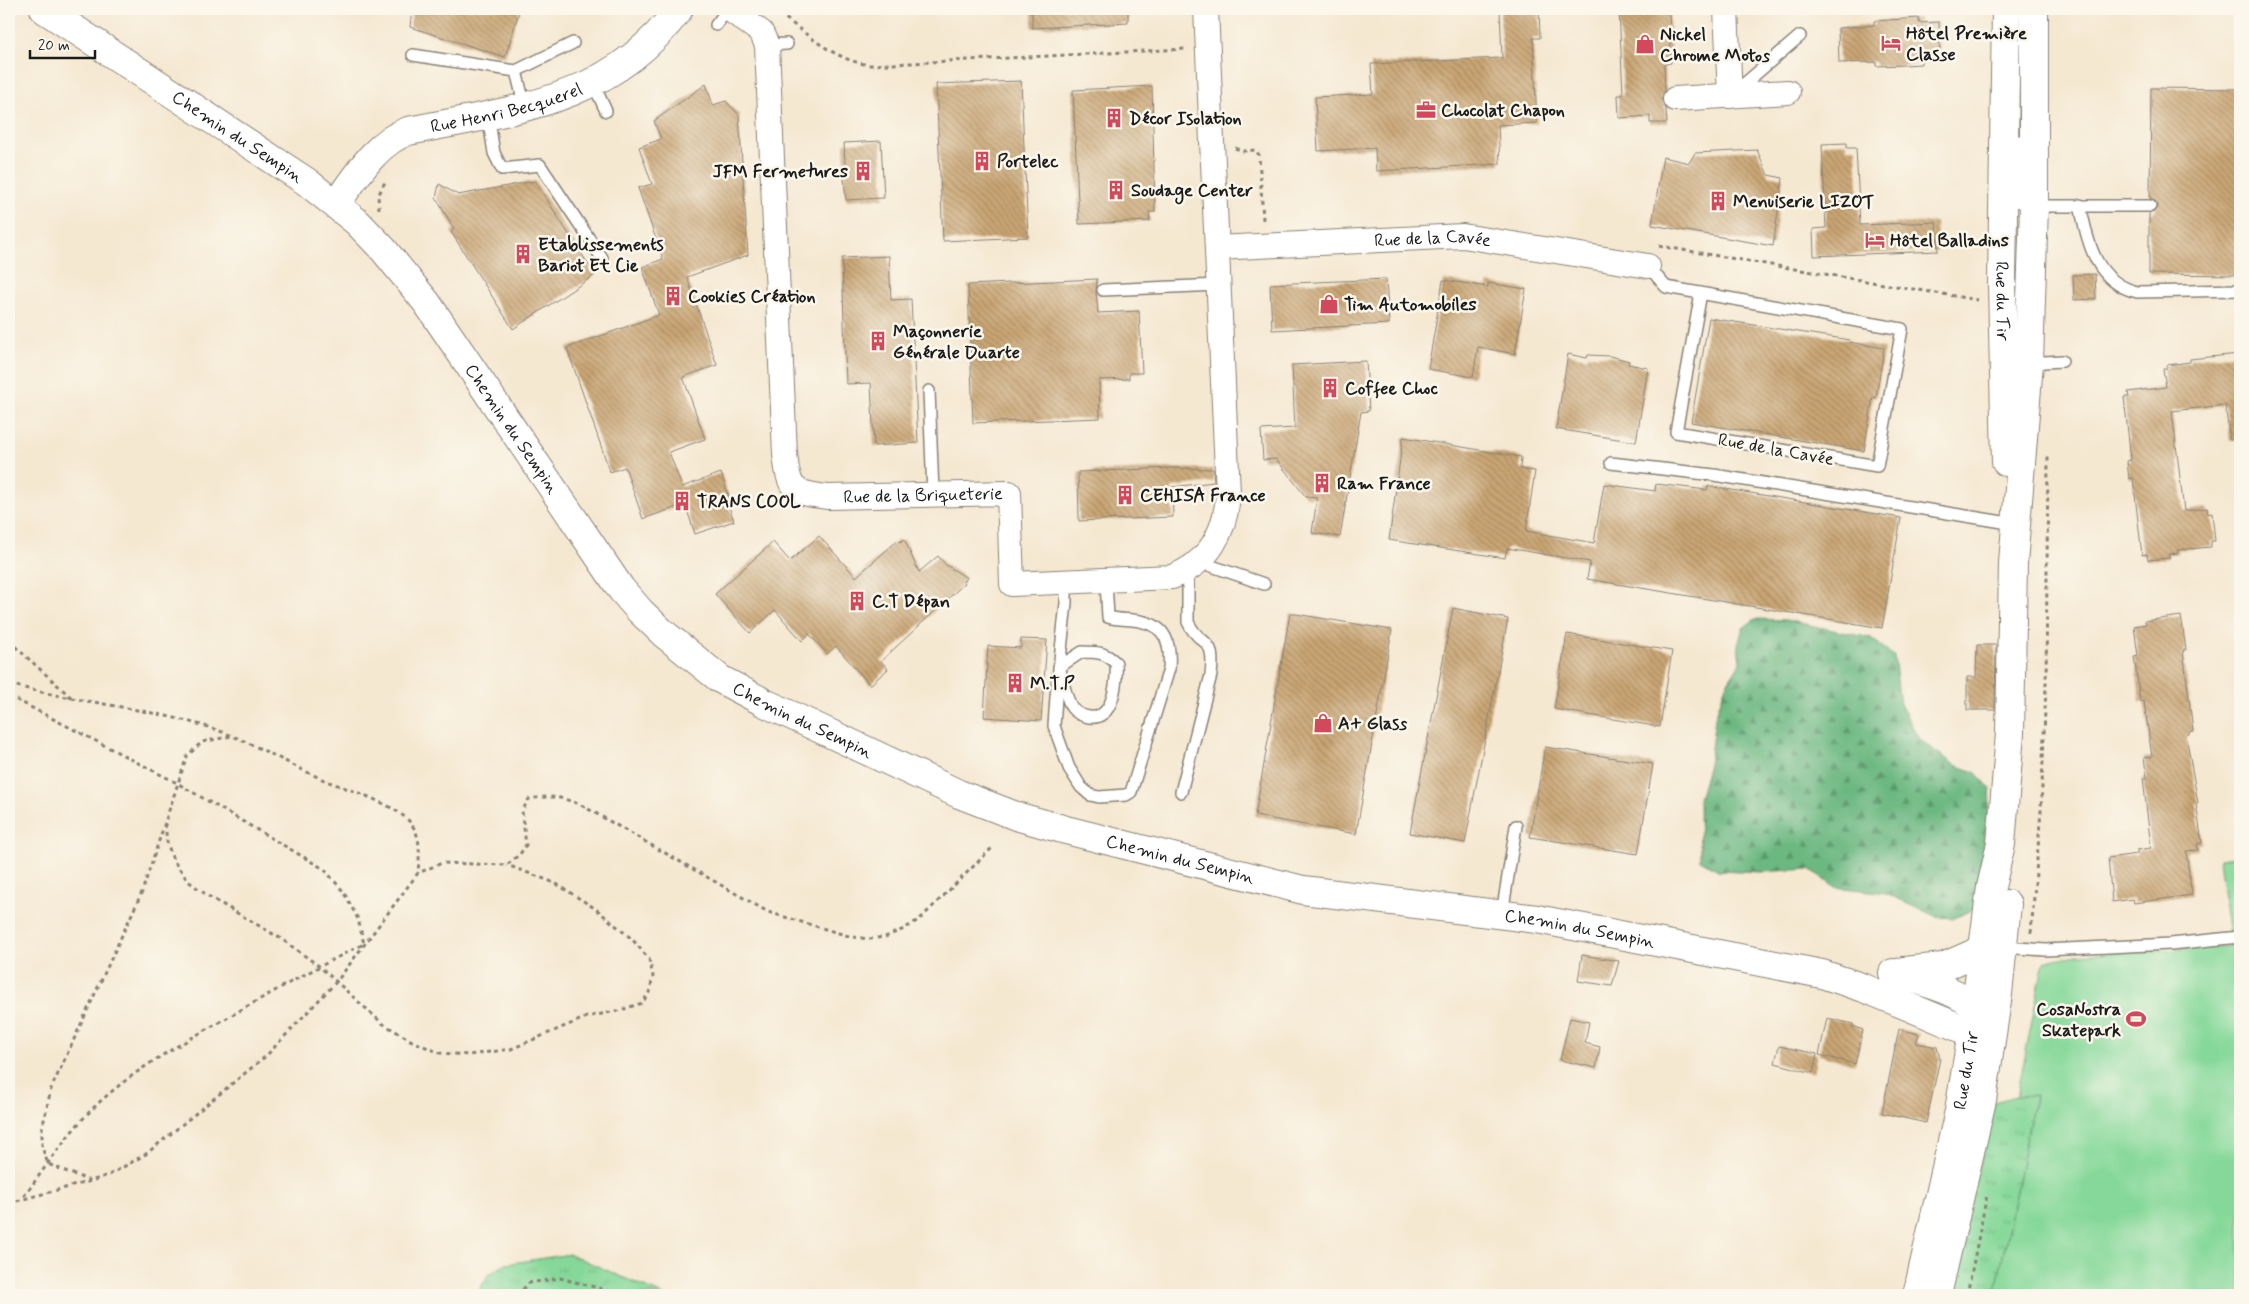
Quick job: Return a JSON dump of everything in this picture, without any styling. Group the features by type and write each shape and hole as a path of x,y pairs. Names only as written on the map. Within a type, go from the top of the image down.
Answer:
{"street":[{"name":"Chemin du Sempin","path":"44,9 226,128 336,204 383,248 427,302 620,589 640,612 663,633 720,679 764,703 959,794 1024,818 1303,890 1502,914 1822,974 1864,988 1965,1028 1974,1021 1954,992 1892,973"},
{"name":"Rue Henri Becquerel","path":"336,204 376,151 396,136 525,107 567,95 593,83 626,63 661,31 680,9"},
{"path":"1194,566 1213,545 1221,528 1227,507 1206,9"},
{"path":"1726,9 1730,96"},
{"name":"Rue du Tir","path":"2013,563 2007,492 2016,364 2034,206 2034,9"},
{"path":"2011,13 2017,86 2018,189 2034,206"},
{"name":"Rue du Tir","path":"2011,13 2023,25 2033,82"},
{"name":"Rue du Tir","path":"1937,1295 1982,1100 1994,948 1991,887 2001,844 2009,742 2016,364 2002,206 2011,13"},
{"name":"Rue de la Briqueterie","path":"724,14 762,32 777,45 787,476 796,489 805,495 828,498 933,493 1009,493 1012,584 1172,577 1194,566"},
{"path":"1675,99 1788,92"},
{"name":"Rue de la Cavée","path":"1217,248 1462,236 1648,266"},
{"name":"Chemin du Sempin","path":"1822,974 1892,973 1943,967 1994,948"},
{"name":"Rue du Tir","path":"1917,1295 1959,1111 1974,1021 1994,948"},
{"path":"1950,1237 1959,1164 1978,1069 1984,1024 1983,1018 1974,1021"}],"lane":[{"path":"1730,96 1800,36"},
{"path":"413,55 516,71 573,43"},
{"path":"516,71 525,107"},
{"path":"593,83 606,111"},
{"path":"488,115 494,153 502,169 540,166 602,258"},
{"path":"2002,206 2150,206"},
{"path":"2080,206 2088,245 2110,279 2123,289 2137,292 2240,290"},
{"path":"1648,266 1666,287 1701,293"},
{"path":"1103,290 1219,285"},
{"name":"Rue de la Cavée","path":"1701,293 1902,329 1877,466 1676,432 1701,293"},
{"path":"2016,364 2062,361"},
{"path":"929,391 933,493"},
{"path":"1611,463 1714,475 2010,524"},
{"path":"1181,792 1212,661 1212,650 1191,629 1188,622 1194,566 1264,584"},
{"path":"1066,582 1066,603 1054,726 1069,768 1081,787 1090,795 1099,797 1126,795 1131,792 1169,669 1171,651 1166,638 1149,623 1108,617 1106,581"},
{"path":"1082,652 1107,654 1116,662 1117,678 1107,710 1102,716 1094,718 1082,715 1072,708 1059,667 1082,652"},
{"path":"1502,914 1516,826"},
{"path":"1994,948 2045,950 2171,944 2240,937"}],"path":[{"path":"773,9 837,56 865,64 1186,49"},
{"path":"380,214 378,196 390,171"},
{"path":"9,641 75,700"},
{"path":"9,684 75,700 137,710 195,723 232,736 299,770 388,806 412,825 420,847 418,873"},
{"path":"9,696 36,712 112,748 176,783 324,869 343,890 358,919 364,944"},
{"path":"91,1181 48,1164 42,1148 42,1129 52,1089 142,892 165,824 176,783 187,756 202,742 232,736"},
{"path":"506,865 520,854 526,845 522,811 529,799 547,796 561,797 583,806 768,912 852,938 870,939 891,934 920,918 992,848"},
{"path":"9,1203 23,1197 91,1181 111,1174 146,1154 266,1056 337,982 418,873 442,863 506,865 555,883 596,909 632,939 649,959 653,976 650,991 642,1003 621,1010 587,1017 511,1050 469,1055 440,1053 412,1041 382,1023 337,982 319,966 280,938 208,896 188,881 173,860 167,842 165,824"},
{"path":"23,1197 73,1129 103,1099 129,1078 164,1053 319,966 364,944"},
{"path":"517,1295 529,1283 560,1278 602,1289 615,1295"}],"green space":[{"path":"1755,619 1785,620 1871,638 1894,656 1900,704 1919,739 1955,765 1975,772 1991,789 1975,908 1955,918 1937,917 1886,893 1835,887 1810,869 1760,872 1718,870 1700,860 1699,799 1709,764 1715,718 1725,687 1740,663 1738,644 1743,628"},
{"path":"2240,856 2240,1295 1995,1295 2035,1096 2017,1096 2044,961 2077,955 2230,946 2219,859"},
{"path":"2035,1095 1995,1295 1948,1295 1994,1102 2017,1096"},
{"path":"570,1254 663,1295 476,1295 489,1274 506,1264"}],"building":[{"path":"412,9 520,9 505,57 410,27"},
{"path":"1032,9 1128,9 1128,23 1032,28"},
{"name":"Chocolat Chapon","path":"1500,9 1539,9 1540,38 1533,38 1537,123 1498,125 1500,164 1376,171 1375,148 1318,151 1315,97 1373,94 1371,64 1502,58"},
{"path":"1619,9 1669,9 1671,63 1664,64 1665,90 1661,99 1666,109 1667,123 1650,123 1650,116 1619,118 1618,95 1623,95"},
{"name":"Hôtel Première Classe","path":"1919,18 1919,23 1939,22 1940,59 1921,60 1921,64 1904,65 1876,66 1876,62 1839,63 1838,28 1874,25 1874,21"},
{"name":"Portelec","path":"1021,81 1028,237 943,241 936,84"},
{"name":"Cookies Création","path":"706,84 713,105 726,101 739,115 748,255 687,277 717,365 683,377 705,439 669,452 682,487 721,473 729,497 726,498 734,521 695,534 685,504 643,519 625,467 610,472 567,348 659,315 642,267 663,259 638,188 652,184 639,147 661,139 654,121"},
{"path":"1152,86 1155,212 1149,212 1150,221 1079,224 1073,90"},
{"path":"2151,88 2240,89 2240,275 2149,274 2149,214 2154,212 2157,206 2156,202 2150,198"},
{"name":"JFM Fermetures","path":"881,141 884,198 846,200 843,168 845,164 844,143"},
{"path":"1847,143 1847,148 1856,148 1860,225 1936,222 1938,251 1814,256 1813,229 1826,228 1822,144"},
{"name":"Menuiserie LIZOT","path":"1757,150 1768,175 1783,178 1773,246 1652,225 1663,157 1689,163 1695,153"},
{"name":"Etablissements Bariot Et Cie","path":"535,181 595,275 513,329 451,232 454,229 436,198 439,184 458,195"},
{"path":"889,256 891,300 911,299 918,443 874,446 871,383 846,384 842,258"},
{"path":"2095,274 2096,299 2074,300 2073,275"},
{"path":"1097,279 1098,313 1139,311 1142,373 1129,373 1129,379 1099,380 1100,418 973,423 968,285"},
{"name":"Tim Automobiles","path":"1386,279 1389,324 1272,330 1270,284"},
{"path":"1443,280 1488,287 1488,283 1526,289 1515,354 1478,347 1473,377 1428,369"},
{"path":"1709,318 1850,340 1849,342 1884,348 1876,398 1873,397 1864,451 1691,422"},
{"path":"1568,354 1587,358 1588,355 1610,356 1629,361 1628,364 1648,368 1636,442 1556,429"},
{"path":"2239,354 2240,439 2230,440 2225,405 2172,411 2184,511 2207,508 2208,514 2212,513 2215,541 2211,541 2211,547 2177,550 2178,553 2169,554 2169,558 2148,560 2147,554 2142,555 2133,478 2129,479 2127,461 2131,460 2124,397 2129,397 2128,392 2166,387 2163,369 2167,368 2167,365 2190,362 2190,359"},
{"path":"1366,361 1369,411 1361,412 1340,537 1312,533 1317,498 1306,497 1276,459 1263,460 1261,430 1295,428 1292,365"},
{"path":"1403,437 1521,457 1520,469 1535,471 1526,531 1594,543 1604,484 1655,491 1656,484 1707,490 1708,486 1901,518 1882,628 1587,579 1590,562 1507,548 1505,558 1389,540"},
{"name":"CEHISA France","path":"1172,468 1213,469 1214,482 1172,487 1173,517 1079,521 1078,472"},
{"path":"819,536 856,577 898,540 900,542 904,539 919,572 938,556 946,565 967,578 963,581 965,583 881,661 888,669 870,685 836,646 827,654 809,634 802,641 775,610 750,633 715,594 773,542 790,561"},
{"path":"1453,608 1508,619 1465,843 1410,833"},
{"name":"A+ Glass","path":"1290,613 1392,630 1356,834 1255,816"},
{"path":"2181,616 2186,650 2183,650 2193,731 2186,735 2198,803 2196,803 2202,843 2197,844 2198,850 2186,851 2192,895 2134,903 2133,899 2112,902 2108,858 2137,854 2137,850 2151,848 2143,778 2147,778 2144,758 2152,757 2144,701 2140,702 2134,657 2138,656 2134,626 2146,624 2145,621"},
{"path":"1567,634 1672,651 1660,727 1554,709"},
{"name":"M.T.P","path":"1021,639 1047,640 1041,721 984,717 988,646 1021,648"},
{"path":"1977,645 1996,645 1995,710 1967,710 1967,677 1976,677"},
{"path":"1545,747 1653,764 1638,854 1530,837"},
{"path":"1582,955 1619,961 1612,986 1578,981"},
{"path":"1570,1018 1589,1022 1585,1043 1600,1047 1596,1068 1560,1060"},
{"path":"1827,1018 1853,1024 1853,1026 1863,1030 1855,1064 1819,1055"},
{"path":"1899,1029 1919,1034 1916,1043 1937,1047 1940,1059 1926,1123 1882,1113"},
{"path":"1779,1046 1817,1054 1813,1073 1775,1063"}],"place":[{"name":"Hôtel Première Classe","path":"1891,43"},
{"name":"Nickel Chrome Motos","path":"1645,44"},
{"name":"Chocolat Chapon","path":"1426,110"},
{"name":"Décor Isolation","path":"1114,118"},
{"name":"Portelec","path":"982,161"},
{"name":"JFM Fermetures","path":"863,171"},
{"name":"Soudage Center","path":"1116,190"},
{"name":"Menuiserie LIZOT","path":"1718,201"},
{"name":"Hôtel Balladins","path":"1875,240"},
{"name":"Etablissements Bariot Et Cie","path":"523,254"},
{"name":"Cookies Création","path":"673,296"},
{"name":"Tim Automobiles","path":"1329,304"},
{"name":"Maçonnerie Générale Duarte","path":"878,341"},
{"name":"Coffee Choc","path":"1330,388"},
{"name":"Ram France","path":"1322,483"},
{"name":"CEHISA France","path":"1125,495"},
{"name":"TRANS COOL","path":"682,501"},
{"name":"C.T Dépan","path":"857,601"},
{"name":"M.T.P","path":"1015,683"},
{"name":"A+ Glass","path":"1323,723"},
{"name":"CosaNostra Skatepark","path":"2136,1019"}]}
